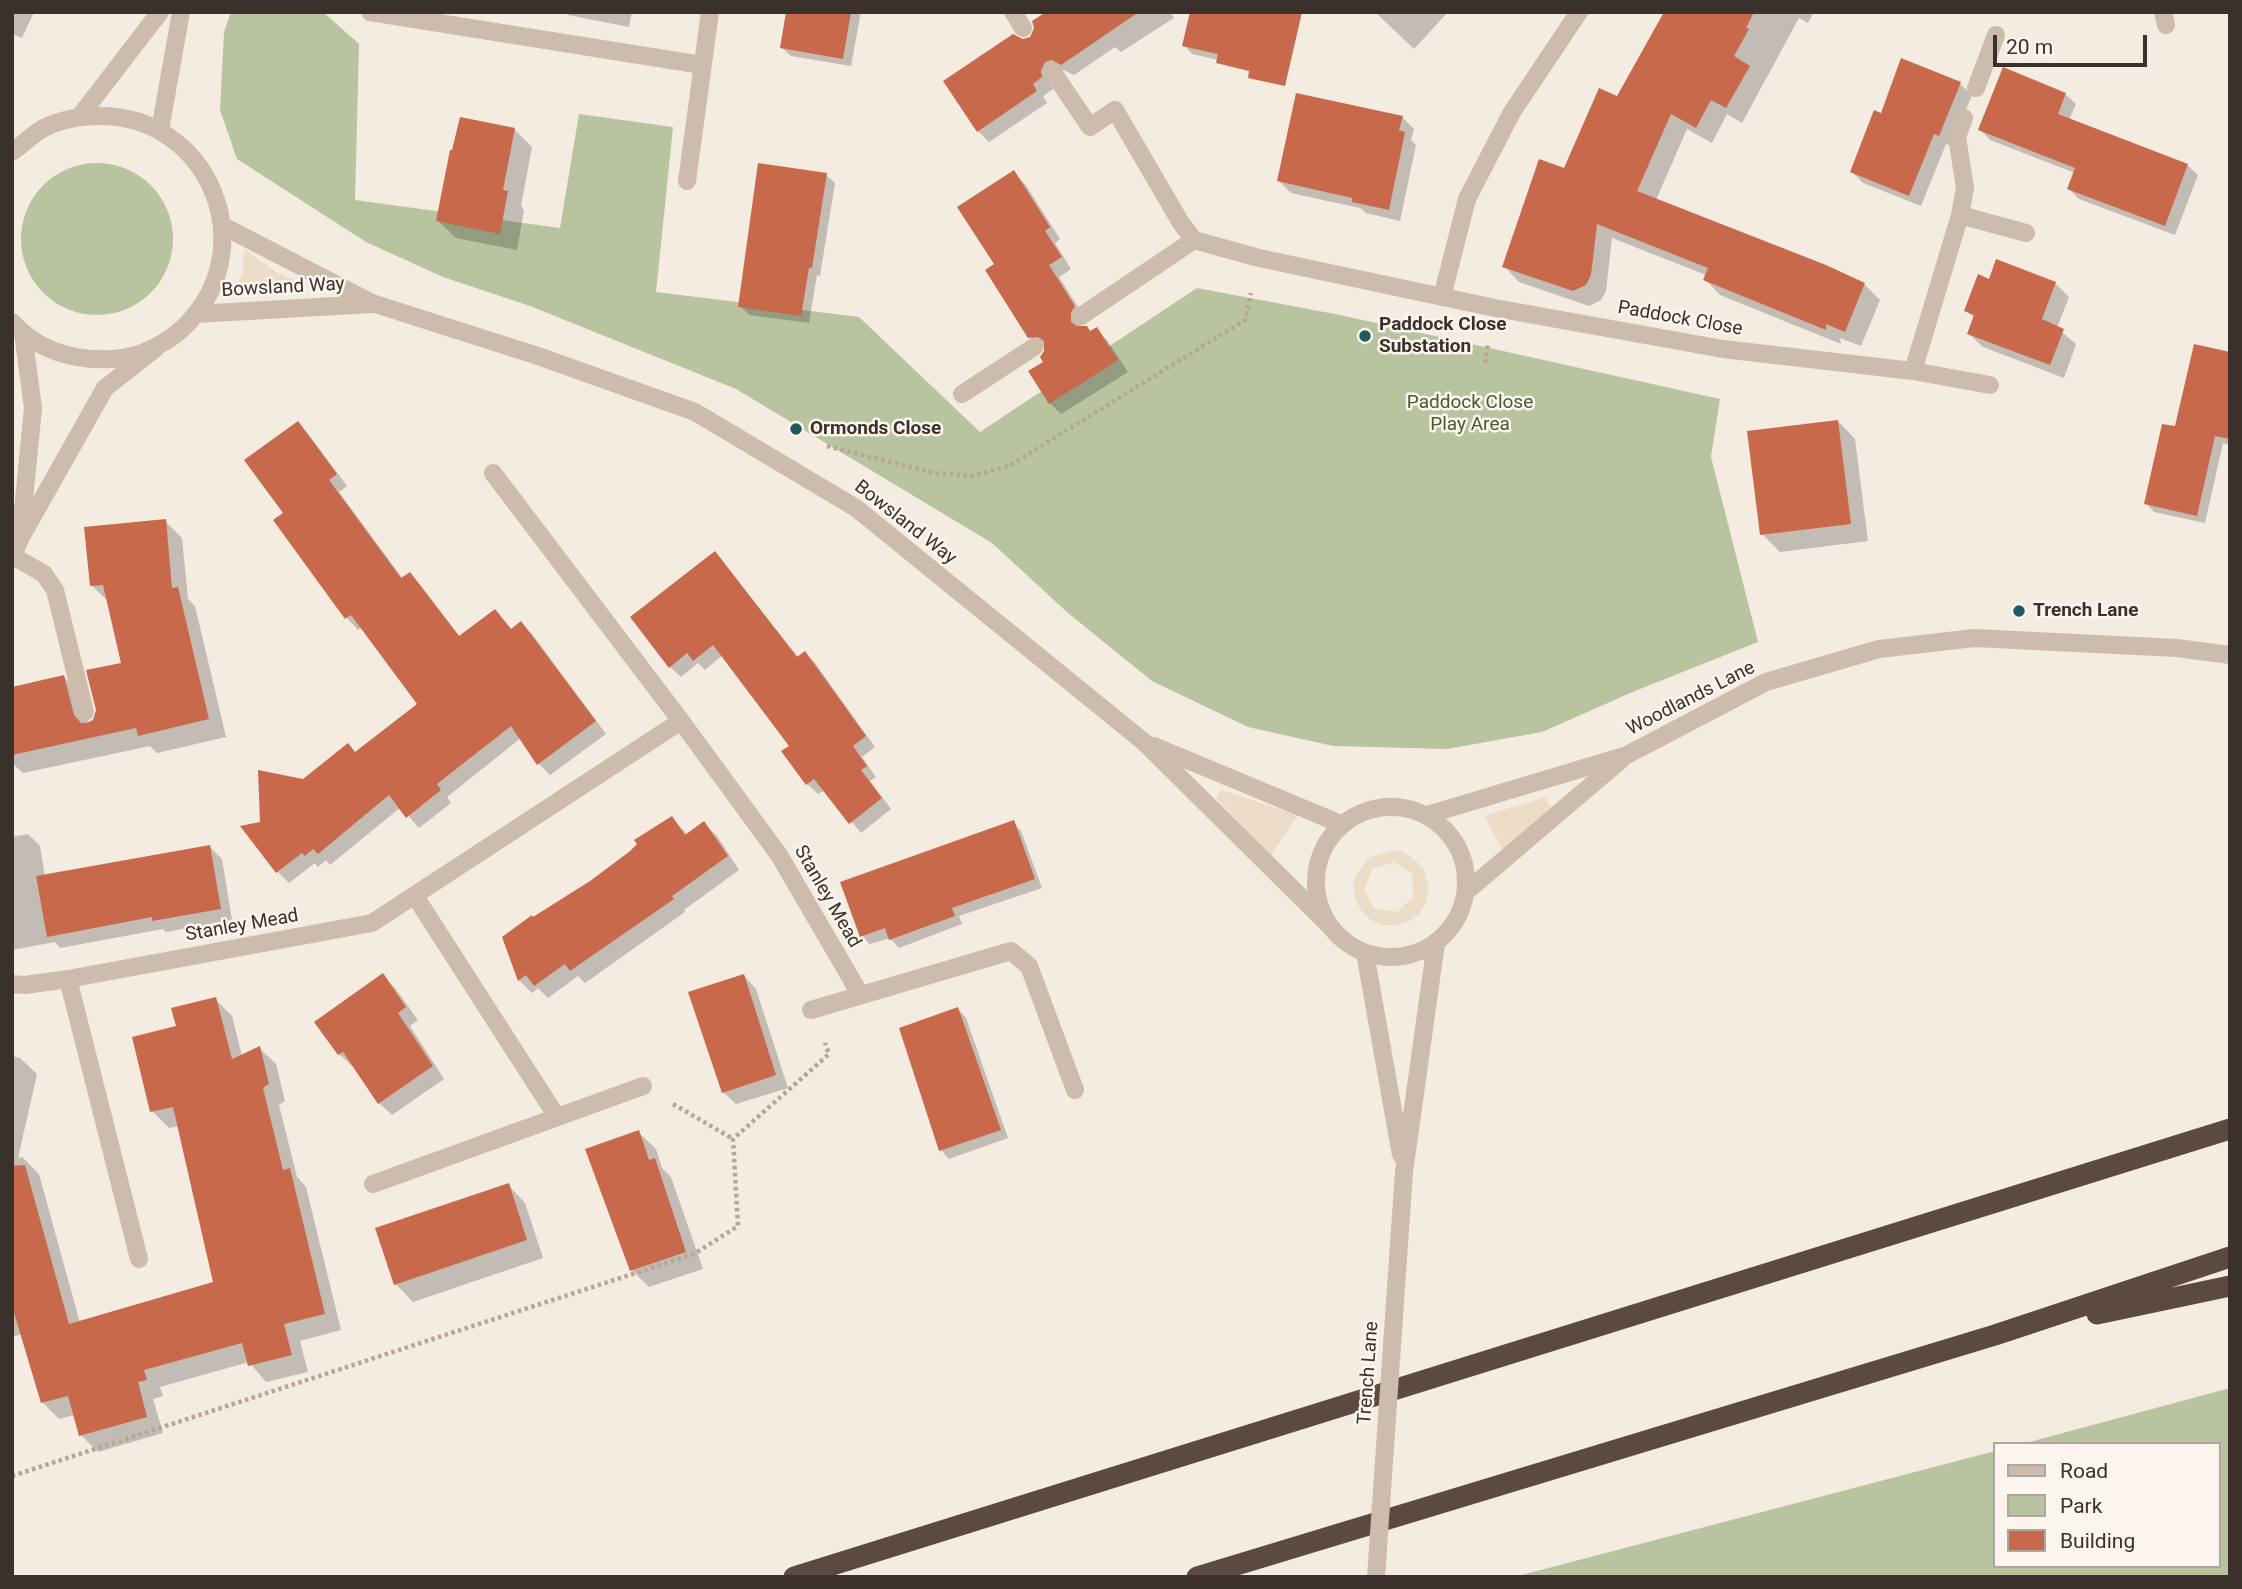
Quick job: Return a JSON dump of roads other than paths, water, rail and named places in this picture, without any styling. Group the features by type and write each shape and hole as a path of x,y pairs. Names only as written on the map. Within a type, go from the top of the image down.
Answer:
{"highway":[{"path":"794,1577 2230,1129"},
{"path":"1197,1577 1995,1335 2230,1257"},
{"path":"1995,1335 2230,1286"}],"street":[{"path":"80,116 160,12"},
{"path":"160,130 181,12"},
{"path":"370,12 702,65"},
{"path":"687,181 710,12"},
{"path":"1013,12 1023,27"},
{"path":"1442,297 1467,199 1512,112 1579,12"},
{"path":"1976,88 1996,35"},
{"path":"1052,71 1090,127 1115,110 1181,223 1194,240 1081,316"},
{"path":"12,152 43,129 80,116 121,116 160,130 191,154 212,188 223,226 222,258 212,288 196,314 180,331 105,388 21,537 13,556 44,574 55,590 85,712"},
{"path":"1913,371 1960,215 1965,188 1957,137 1964,118"},
{"path":"1960,215 2026,233"},
{"name":"Bowsland Way","path":"223,226 372,303 538,356 695,412 856,508 1144,742 1331,927"},
{"name":"Paddock Close","path":"1194,240 1259,258 1442,297 1723,349 1913,371 1990,385"},
{"name":"Bowsland Way","path":"196,314 372,303"},
{"path":"18,327 55,352 90,360 126,358 160,345"},
{"path":"18,327 33,408 21,537"},
{"path":"962,394 1034,347"},
{"name":"Stanley Mead","path":"493,473 779,855 860,994"},
{"name":"Woodlands Lane","path":"1427,815 1627,755 1766,682 1880,649 1974,638 2177,648 2230,655"},
{"name":"Stanley Mead","path":"12,984 25,985 68,979 372,923 681,721"},
{"name":"Bowsland Way","path":"1144,742 1341,824"},
{"name":"Woodlands Lane","path":"1467,891 1627,755"},
{"path":"1383,806 1406,807 1427,815 1445,828 1459,847 1466,868 1467,891 1461,911 1451,929 1436,943 1414,954 1390,958 1365,953 1346,943 1331,927 1320,907 1315,885 1318,862 1327,842 1341,824 1361,812 1383,806"},
{"path":"415,896 557,1117"},
{"name":"Trench Lane","path":"1376,1577 1404,1172 1436,943"},
{"path":"811,1010 1011,951 1029,966 1075,1090"},
{"name":"Trench Lane","path":"1365,953 1404,1172"},
{"path":"68,979 139,1259"},
{"path":"373,1184 643,1086"}],"place":[{"name":"Paddock Close Substation","path":"1365,336"},
{"name":"Ormonds Close","path":"796,429"},
{"name":"Trench Lane","path":"2019,611"}],"park label":[{"name":"Paddock Close Play Area","path":"1470,414"}]}
